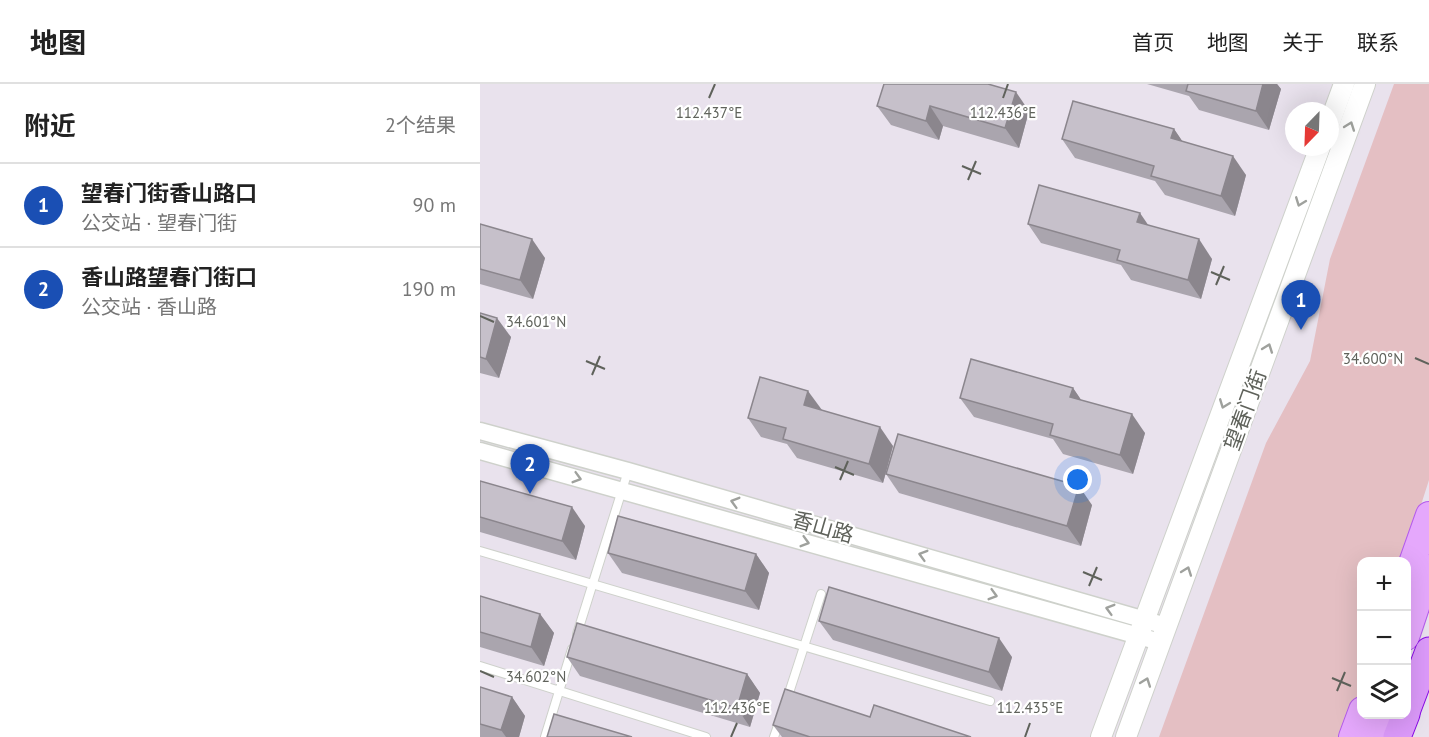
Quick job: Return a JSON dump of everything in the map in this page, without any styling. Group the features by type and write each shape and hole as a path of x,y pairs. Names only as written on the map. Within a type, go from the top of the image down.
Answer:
{"highway":[{"path":"1411,700 1429,651"},
{"path":"1397,737 1404,719"}],"main road":[{"path":"1411,568 1429,515"},
{"path":"1411,624 1429,568"},
{"path":"1352,737 1359,719"},
{"path":"1374,737 1380,719"}],"street":[{"path":"1337,102 1344,84"},
{"name":"望春门街","path":"1126,737 1365,84"},
{"name":"望春门街","path":"1101,737 1317,156"},
{"name":"香山路","path":"480,431 628,471 1163,634"},
{"name":"香山路","path":"480,451 622,491 1140,627"}],"lane":[{"path":"545,737 628,471"},
{"path":"480,551 990,701"},
{"path":"786,703 821,594"},
{"path":"480,666 706,737"},
{"path":"774,737 782,714"}],"shaded area":[{"path":"1394,84 1429,84 1429,480 1404,557 1357,557 1357,700 1345,737 1159,737 1266,443 1310,361 1330,259"}],"building":[{"path":"884,84 988,84 1016,92 1005,128 930,106 926,121 877,106"},
{"path":"1188,84 1263,84 1256,111 1186,91"},
{"path":"1073,101 1174,129 1171,138 1233,156 1221,196 1151,176 1154,166 1062,139"},
{"path":"1039,185 1140,213 1137,222 1199,239 1188,280 1117,260 1120,250 1028,224"},
{"path":"480,224 532,239 520,280 480,269"},
{"path":"480,313 497,318 486,359 480,357"},
{"path":"971,359 1073,388 1070,397 1132,414 1120,455 1050,435 1053,424 960,398"},
{"path":"760,377 808,391 804,405 880,427 869,464 783,439 786,428 748,418"},
{"path":"898,434 1079,486 1067,526 886,474"},
{"path":"480,481 572,507 562,541 480,517"},
{"path":"618,516 756,554 745,591 608,553"},
{"path":"829,587 999,638 989,672 819,621"},
{"path":"480,596 540,614 531,647 480,632"},
{"path":"577,623 747,674 737,708 567,657"},
{"path":"480,687 512,697 501,730 480,724"},
{"path":"785,689 870,717 874,705 971,737 810,737 773,725"},
{"path":"554,714 632,737 547,737"}],"place":[{"name":"望春门街香山路口","path":"1301,330"},
{"name":"香山路望春门街口","path":"530,494"}]}
